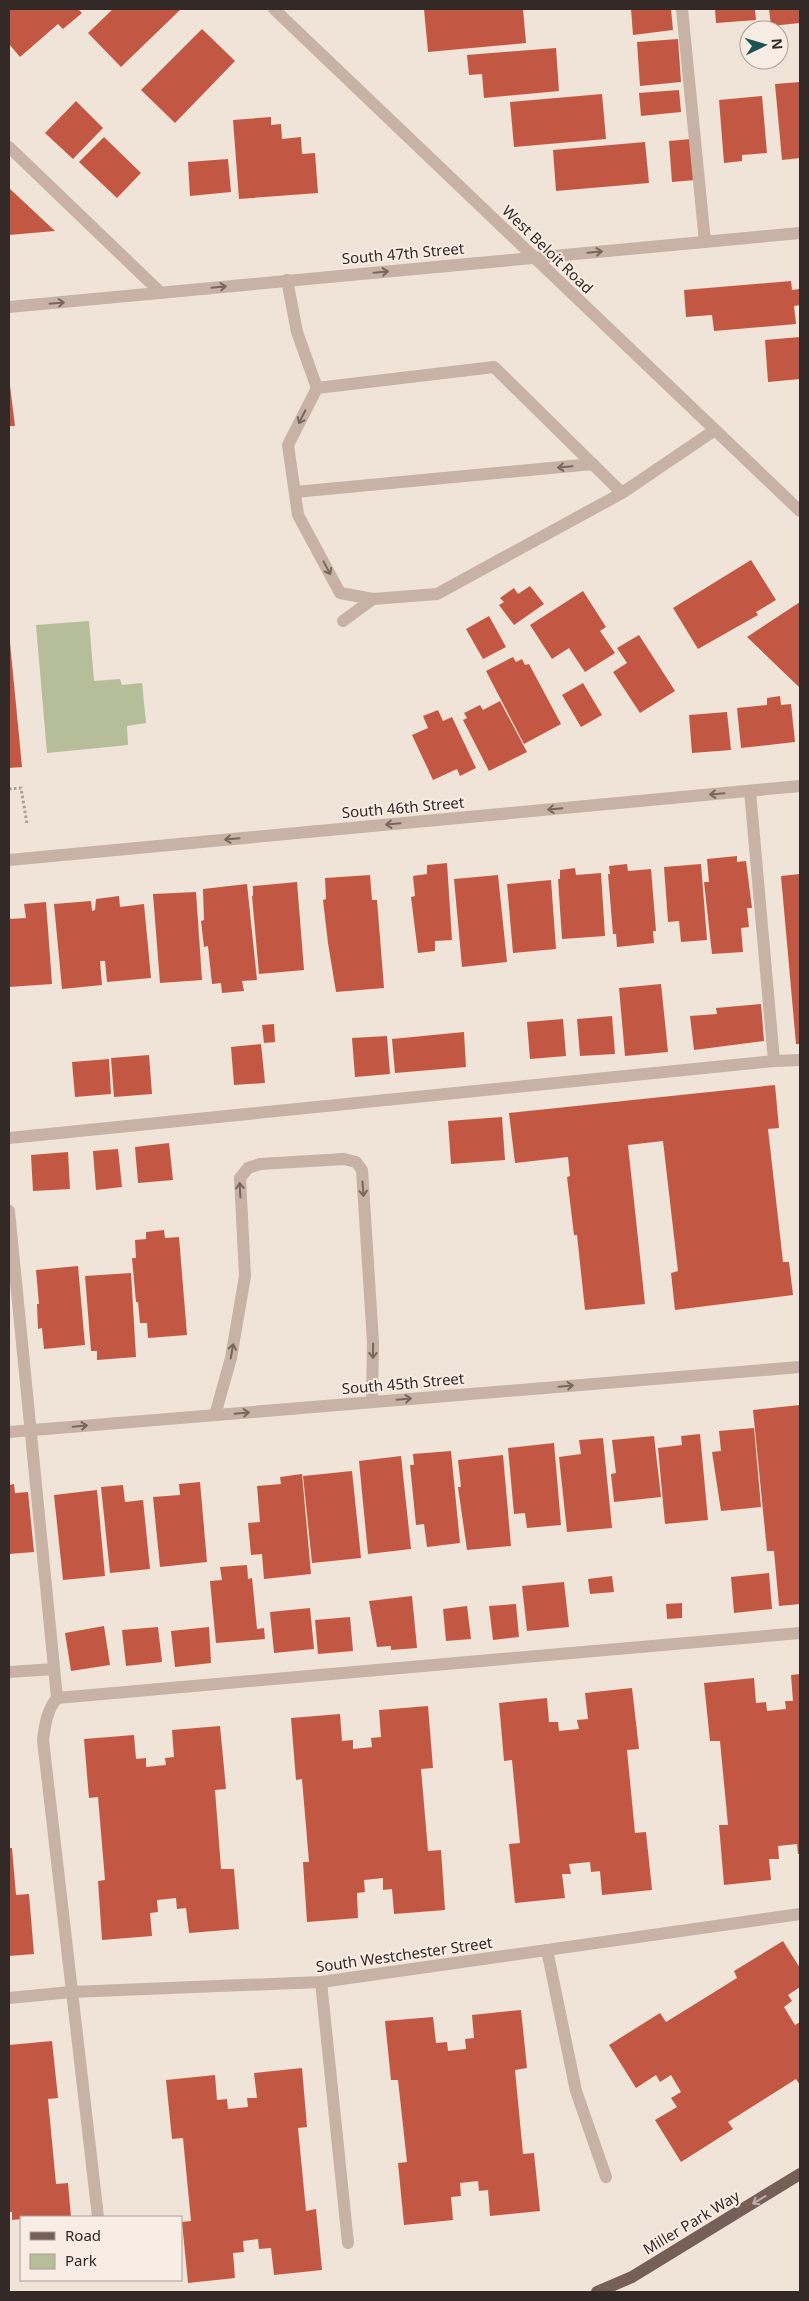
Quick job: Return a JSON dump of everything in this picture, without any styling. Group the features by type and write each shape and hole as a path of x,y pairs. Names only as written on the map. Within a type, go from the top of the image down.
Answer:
{"main road":[{"name":"Miller Park Way","path":"597,2292 632,2277 800,2174"}],"street":[{"name":"West Beloit Road","path":"274,9 798,508"},
{"path":"682,9 705,242"},
{"path":"9,147 161,293"},
{"name":"South 47th Street","path":"9,307 800,233"},
{"path":"286,280 297,332 317,388 288,445 294,492 298,515 340,593 373,599 437,594 622,493 715,430"},
{"path":"317,388 494,367 622,493"},
{"path":"294,492 593,464"},
{"path":"344,620 373,599"},
{"name":"South 46th Street","path":"9,860 800,786"},
{"path":"750,791 774,1061"},
{"path":"9,1138 774,1061 800,1060"},
{"path":"215,1415 231,1358 245,1276 240,1178 248,1168 260,1164 344,1158 356,1162 362,1170 373,1342 372,1402"},
{"path":"9,1211 57,1698"},
{"name":"South 45th Street","path":"9,1432 800,1367"},
{"path":"98,2216 43,1740 45,1720 50,1706 57,1698 800,1633"},
{"path":"9,1672 54,1669"},
{"name":"South Westchester Street","path":"9,1998 71,1992 321,1982 800,1914"},
{"path":"547,1950 576,2090 606,2177"},
{"path":"321,1982 348,2243"}],"path":[{"path":"9,789 20,788 27,824"}],"green space":[{"path":"89,621 94,681 120,679 122,685 142,683 146,723 127,726 128,745 47,753 36,625"}],"building":[{"path":"9,9 78,9 82,13 63,29 58,24 20,57 9,44"},
{"path":"113,9 181,9 121,67 88,33"},
{"path":"424,9 523,9 526,43 428,52"},
{"path":"631,9 671,9 673,30 633,35"},
{"path":"715,9 755,9 756,20 716,23"},
{"path":"769,9 800,9 800,23 789,24 789,20 770,20"},
{"path":"202,29 235,61 175,123 141,90"},
{"path":"678,39 681,82 640,86 637,42"},
{"path":"556,48 559,91 484,98 482,74 469,75 467,55"},
{"path":"800,82 800,158 782,160 775,84"},
{"path":"679,90 681,112 641,116 639,93"},
{"path":"602,94 606,139 514,147 510,102"},
{"path":"762,96 767,153 742,155 742,161 724,163 719,100"},
{"path":"76,101 103,128 73,159 45,133"},
{"path":"271,117 271,125 281,124 282,139 301,137 302,154 315,153 318,193 239,199 233,120"},
{"path":"104,137 141,173 117,198 79,162"},
{"path":"691,139 695,180 672,182 669,141"},
{"path":"645,142 649,183 556,191 553,150"},
{"path":"228,159 231,192 190,196 188,162"},
{"path":"9,188 55,231 9,235"},
{"path":"791,281 792,290 799,289 800,305 794,306 796,324 714,331 712,315 686,317 684,290"},
{"path":"800,337 800,379 768,382 765,340"},
{"path":"9,378 15,426 9,426"},
{"path":"751,560 776,600 756,612 758,615 698,649 673,608"},
{"path":"530,586 544,604 514,625 499,605 504,602 500,598 514,588 518,594"},
{"path":"583,591 606,627 600,631 615,653 585,672 569,648 552,659 530,625"},
{"path":"800,602 800,688 747,637"},
{"path":"489,616 506,647 483,659 466,629"},
{"path":"9,632 22,767 9,768"},
{"path":"639,635 675,691 640,713 613,672 627,663 617,648"},
{"path":"513,657 516,662 522,659 525,665 529,664 561,724 524,744 486,671"},
{"path":"583,683 602,715 581,727 562,695"},
{"path":"780,696 781,705 791,704 795,742 741,748 737,708 767,705 767,698"},
{"path":"500,701 527,752 489,771 463,720 467,718 464,713 480,705 483,710"},
{"path":"438,710 443,721 452,717 476,768 460,776 457,769 433,780 412,735 428,728 423,716"},
{"path":"727,712 731,750 692,753 689,715"},
{"path":"737,856 737,862 746,861 752,908 747,908 749,927 741,928 743,952 712,954 704,882 709,882 707,859"},
{"path":"447,863 452,940 435,941 435,951 418,953 411,897 415,896 413,876 427,874 427,865"},
{"path":"627,864 628,871 651,869 656,931 653,931 654,943 617,947 616,934 613,934 608,874 610,874 609,866"},
{"path":"701,864 707,940 681,942 679,921 668,922 664,867"},
{"path":"575,868 576,875 601,873 605,936 562,939 558,879 560,879 560,870"},
{"path":"800,874 800,1044 796,1044 781,876"},
{"path":"370,875 372,900 377,900 384,988 336,992 323,900 326,899 325,878"},
{"path":"498,875 507,962 462,967 454,879"},
{"path":"551,880 556,949 513,953 507,884"},
{"path":"297,882 304,970 259,974 252,896 253,886"},
{"path":"247,884 257,980 242,981 244,991 222,993 221,983 212,984 208,946 204,947 201,921 204,920 203,889"},
{"path":"196,892 202,980 160,983 153,894"},
{"path":"119,896 120,907 144,904 151,978 107,982 105,961 100,961 102,985 62,989 54,904 91,901 92,911 95,910 96,899"},
{"path":"46,902 52,984 9,987 9,919 26,918 24,904"},
{"path":"661,984 668,1052 625,1056 619,988"},
{"path":"761,1004 764,1041 694,1050 690,1016 717,1014 716,1008"},
{"path":"612,1016 615,1054 580,1056 577,1019"},
{"path":"563,1019 566,1056 530,1059 527,1022"},
{"path":"274,1024 275,1042 264,1043 262,1025"},
{"path":"464,1032 466,1067 395,1073 392,1039"},
{"path":"387,1036 390,1074 355,1077 352,1038"},
{"path":"261,1044 265,1083 234,1085 231,1047"},
{"path":"149,1055 152,1094 114,1097 111,1058"},
{"path":"109,1059 111,1094 75,1097 72,1062"},
{"path":"775,1085 779,1128 768,1129 783,1262 789,1262 793,1295 675,1310 671,1273 678,1271 663,1141 628,1145 645,1304 585,1310 577,1235 574,1235 567,1177 570,1176 568,1157 515,1163 509,1113"},
{"path":"502,1117 505,1160 451,1164 448,1121"},
{"path":"169,1143 173,1180 138,1183 135,1147"},
{"path":"118,1149 122,1187 96,1190 93,1151"},
{"path":"68,1152 70,1189 33,1191 31,1155"},
{"path":"164,1230 165,1238 179,1237 187,1335 148,1338 147,1323 140,1323 132,1258 136,1258 135,1240 146,1239 146,1232"},
{"path":"78,1266 85,1345 44,1349 42,1328 38,1329 37,1304 39,1304 36,1270"},
{"path":"131,1273 136,1357 97,1360 97,1351 91,1351 85,1276"},
{"path":"800,1405 800,1604 779,1606 774,1551 767,1551 753,1410"},
{"path":"754,1428 761,1507 721,1511 712,1452 721,1451 719,1431"},
{"path":"700,1434 708,1520 665,1524 658,1448 682,1445 681,1436"},
{"path":"654,1436 661,1497 614,1502 611,1474 616,1473 612,1440"},
{"path":"603,1438 612,1528 567,1532 559,1457 581,1454 579,1440"},
{"path":"554,1443 561,1525 527,1528 525,1513 514,1514 508,1448"},
{"path":"451,1451 460,1543 427,1547 424,1524 416,1525 410,1465 414,1465 413,1454"},
{"path":"503,1455 511,1546 467,1550 458,1487 461,1487 458,1460"},
{"path":"401,1456 411,1549 368,1554 359,1461"},
{"path":"352,1471 361,1558 312,1563 303,1476"},
{"path":"302,1474 311,1574 264,1579 262,1554 251,1555 248,1523 260,1522 257,1486 281,1484 280,1477"},
{"path":"200,1482 207,1562 160,1567 153,1497 180,1495 179,1484"},
{"path":"14,1484 15,1493 28,1492 34,1552 9,1554 9,1485"},
{"path":"123,1485 125,1502 143,1500 150,1569 110,1573 101,1487"},
{"path":"97,1490 105,1576 63,1580 54,1495"},
{"path":"247,1565 248,1579 252,1578 257,1629 264,1628 265,1639 216,1643 210,1581 222,1580 220,1567"},
{"path":"769,1573 772,1609 734,1613 731,1577"},
{"path":"612,1576 614,1592 590,1594 588,1579"},
{"path":"564,1582 569,1627 527,1631 522,1586"},
{"path":"412,1596 417,1648 391,1650 391,1646 377,1647 369,1601"},
{"path":"682,1603 682,1618 667,1619 666,1604"},
{"path":"516,1604 519,1637 493,1640 489,1606"},
{"path":"467,1606 471,1639 446,1641 443,1609"},
{"path":"310,1608 314,1649 274,1653 270,1612"},
{"path":"350,1617 353,1651 318,1654 315,1620"},
{"path":"104,1626 110,1665 71,1671 65,1633"},
{"path":"158,1627 162,1662 126,1666 122,1630"},
{"path":"209,1627 211,1663 175,1667 171,1631"},
{"path":"800,1674 800,1854 798,1854 797,1844 778,1846 779,1859 769,1859 771,1880 724,1885 719,1825 728,1825 720,1741 710,1741 704,1683 754,1678 756,1703 766,1702 767,1711 786,1709 785,1701 793,1701 791,1675"},
{"path":"632,1688 639,1749 627,1750 635,1833 646,1832 652,1890 602,1895 600,1871 591,1872 590,1862 569,1864 571,1874 562,1874 565,1898 515,1903 509,1844 520,1843 512,1760 504,1761 499,1703 547,1698 549,1722 558,1722 559,1731 579,1729 577,1720 588,1719 585,1693"},
{"path":"428,1706 433,1768 421,1769 428,1851 441,1850 445,1910 394,1914 392,1889 383,1890 383,1878 364,1880 365,1892 357,1893 358,1918 307,1922 303,1862 309,1862 302,1779 296,1780 291,1718 340,1714 342,1741 353,1740 353,1749 372,1747 371,1738 381,1737 379,1710"},
{"path":"220,1726 226,1789 215,1790 221,1869 234,1869 239,1929 189,1933 186,1908 177,1909 176,1898 157,1900 158,1912 150,1913 152,1936 102,1940 98,1881 105,1880 98,1797 89,1798 84,1739 134,1735 136,1759 146,1758 146,1767 166,1765 165,1758 174,1757 172,1730"},
{"path":"9,1848 12,1848 16,1895 29,1894 34,1954 9,1956"},
{"path":"783,1941 800,1968 800,1987 788,1995 792,2001 784,2007 795,2025 800,2022 800,2085 796,2079 728,2122 733,2129 681,2162 655,2120 677,2107 671,2098 681,2092 671,2075 660,2082 656,2075 636,2088 609,2045 660,2013 666,2022 737,1978 734,1971"},
{"path":"521,2010 527,2068 515,2070 523,2154 534,2153 540,2211 490,2216 488,2190 479,2191 478,2181 460,2183 461,2196 451,2197 453,2220 404,2225 398,2163 407,2162 398,2080 391,2080 385,2021 433,2017 436,2043 447,2042 448,2051 466,2049 465,2039 474,2038 472,2015"},
{"path":"52,2041 58,2098 48,2099 56,2184 68,2183 71,2216 20,2216 20,2219 12,2220 12,2212 9,2212 9,2045"},
{"path":"302,2068 307,2127 298,2128 306,2211 316,2209 322,2270 274,2275 271,2248 259,2249 258,2239 243,2241 244,2252 233,2253 235,2278 188,2283 182,2222 191,2221 183,2138 172,2139 166,2080 215,2075 217,2100 227,2099 228,2109 248,2107 247,2098 257,2098 254,2073"}]}
